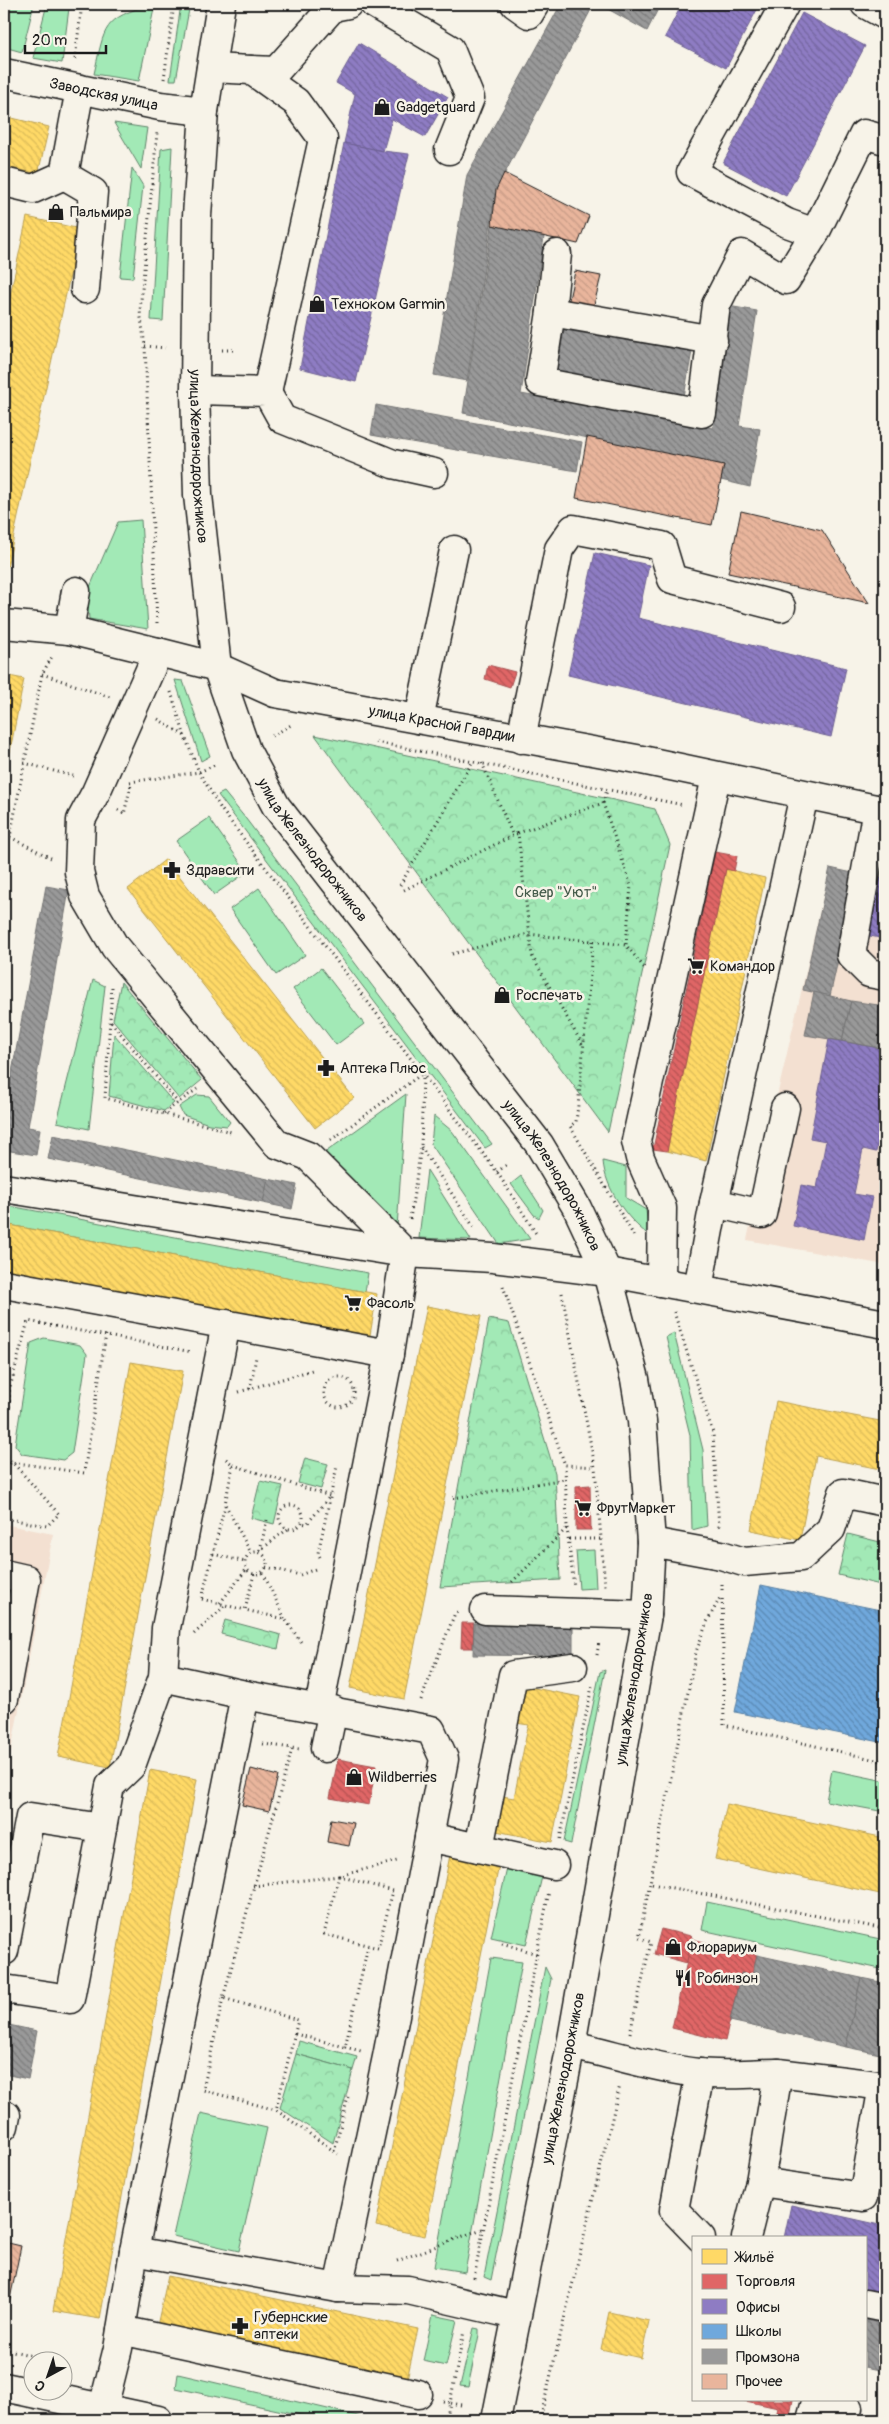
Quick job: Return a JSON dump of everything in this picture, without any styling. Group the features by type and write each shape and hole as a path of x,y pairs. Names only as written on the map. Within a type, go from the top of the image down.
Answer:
{"street":[{"name":"улица Железнодорожников","path":"221,4 204,111 197,216 195,390 198,495 217,667 246,750 276,806 539,1144 578,1208 607,1272 635,1379 642,1421 652,1542 647,1615 571,2045 496,2420"},
{"path":"211,68 276,71 333,7 348,4"},
{"path":"374,4 450,49 470,98 449,150"},
{"path":"515,4 529,14 535,4"},
{"path":"785,4 691,172 787,223 815,233"},
{"path":"865,4 885,15"},
{"path":"251,70 296,102 323,139 267,392 282,419 393,464 434,473"},
{"name":"Заводская улица","path":"4,73 76,88 161,95 204,111"},
{"path":"64,175 76,88"},
{"path":"557,254 551,312 540,382 702,413 713,340 716,305 742,254 786,280 815,233 864,134 885,140"},
{"path":"4,182 33,189 64,175"},
{"path":"64,175 93,192 85,290"},
{"path":"551,312 713,340"},
{"path":"195,390 267,392"},
{"path":"521,739 559,549 573,529 662,546 672,579 781,607"},
{"path":"419,718 454,550"},
{"path":"69,630 76,591"},
{"name":"улица Красной Гвардии","path":"4,624 69,630 217,667 275,693 642,760 881,810"},
{"path":"158,652 96,792 81,820 79,872 85,896 124,959 277,1144 308,1156 405,1253"},
{"path":"661,1282 662,1208 640,1158 636,1141 669,1000 716,777"},
{"path":"698,1288 714,1203 804,795"},
{"path":"881,810 851,955 868,973 885,976"},
{"path":"714,1203 762,1214 785,1108"},
{"path":"4,1188 405,1253 493,1258 607,1272 885,1324"},
{"path":"325,1748 325,1679 389,1354 405,1253"},
{"path":"4,1284 389,1354"},
{"path":"4,1989 70,1999 110,1786 132,1766 163,1678 166,1628 226,1324"},
{"path":"652,1542 721,1555 744,1562 801,1557 830,1529 843,1493 885,1502"},
{"path":"4,1574 26,1579 4,1699"},
{"path":"485,1610 604,1612 647,1615"},
{"path":"479,1848 513,1675 588,1668"},
{"path":"163,1678 431,1730 444,1759 363,2173 338,2288"},
{"path":"104,2408 121,2330 134,2251 245,1695"},
{"path":"4,1951 30,1816 102,1828"},
{"path":"427,1846 479,1848 554,1864"},
{"path":"571,2045 625,2057 651,2066 700,2073 778,2073 884,2086 863,2197 760,2182"},
{"path":"699,2236 674,2210 700,2073"},
{"path":"746,2236 760,2182 778,2073"},
{"path":"134,2251 338,2288 408,2290 516,2315"},
{"path":"866,2304 885,2308"},
{"path":"121,2330 418,2394"},
{"path":"4,2387 158,2420"},
{"path":"812,2420 816,2402 848,2408 845,2420"}],"path":[{"path":"76,88 82,4"},
{"path":"174,4 161,95 140,310 144,346 158,652 185,737 200,772 222,809 497,1172 557,1266 594,1468 606,1594 604,1612 588,1668 554,1864 450,2403 461,2405"},
{"path":"144,346 165,348"},
{"path":"219,350 234,350"},
{"path":"69,630 42,674 10,837 79,872"},
{"path":"272,736 291,725 300,727"},
{"path":"368,740 708,810"},
{"path":"400,885 474,761"},
{"path":"482,762 513,836"},
{"path":"23,764 74,776 96,792 132,781 200,772 218,764"},
{"path":"607,790 603,803 631,886 626,945 669,1000"},
{"path":"404,890 518,833 603,803"},
{"path":"518,833 532,956 582,1045"},
{"path":"452,954 528,934 626,945"},
{"path":"593,941 576,1122 570,1126 638,1244"},
{"path":"124,959 114,969 105,1098 234,1133"},
{"path":"110,1022 178,1103"},
{"path":"164,1114 218,1073"},
{"path":"405,1253 421,1147 423,1073"},
{"path":"308,1156 423,1073"},
{"path":"421,1147 493,1258 565,1466 567,1528 576,1612"},
{"path":"497,1172 509,1163"},
{"path":"9,1391 28,1321 106,1334 219,1357"},
{"path":"679,1324 713,1433 721,1555 724,1725 885,1762"},
{"path":"11,1462 84,1473 106,1334"},
{"path":"4,1356 9,1391 10,1421 4,1435"},
{"path":"210,1401 315,1369"},
{"path":"334,1378 344,1378 352,1384 352,1399 345,1406 336,1407 324,1398 326,1383 334,1378"},
{"path":"203,1437 234,1466 330,1496 307,1524 301,1523"},
{"path":"4,1453 59,1514 46,1526 4,1518"},
{"path":"4,1472 11,1462"},
{"path":"200,1608 234,1466"},
{"path":"565,1466 594,1468"},
{"path":"453,1498 565,1479"},
{"path":"226,1504 251,1553"},
{"path":"244,1562 251,1553 259,1551 288,1529 296,1528 301,1523 300,1509 293,1505 285,1507 278,1517 281,1525 288,1529"},
{"path":"259,1551 268,1520"},
{"path":"410,1726 430,1681 455,1613 467,1609 485,1610 567,1528"},
{"path":"569,1539 601,1539"},
{"path":"244,1562 246,1570 254,1574 262,1572 266,1567 266,1560 259,1551"},
{"path":"213,1554 244,1562"},
{"path":"266,1567 300,1575 317,1568 345,1574"},
{"path":"220,1603 246,1570"},
{"path":"262,1572 286,1620 325,1679"},
{"path":"245,1610 254,1574"},
{"path":"628,2041 651,1942 639,1938 652,1884 696,1652 707,1622 722,1595"},
{"path":"202,1599 286,1620"},
{"path":"196,1626 193,1635 227,1604"},
{"path":"237,1740 292,1749 325,1748"},
{"path":"292,1749 223,1998 203,2090 276,2110 363,2173"},
{"path":"253,1886 339,1876 427,1846"},
{"path":"339,1876 393,1890 378,1948 324,1934 339,1876"},
{"path":"652,1884 885,1929"},
{"path":"502,1943 537,1954"},
{"path":"294,2034 345,2047 368,1946"},
{"path":"223,1998 298,2020 276,2110"},
{"path":"540,2420 621,2081"},
{"path":"394,2262 483,2229"},
{"path":"4,2349 22,2353"}],"shaded area":[{"path":"830,868 885,879 885,1265 747,1240 778,1092"},
{"path":"4,1524 53,1534 4,1787"}],"green space":[{"path":"4,4 34,4 22,52 4,47"},
{"path":"47,4 69,8 62,63 33,58"},
{"path":"155,4 139,81 94,74 101,45 108,27 123,15"},
{"path":"181,4 190,4 176,80 170,80"},
{"path":"114,123 147,128 141,169"},
{"path":"172,147 163,321 151,320 161,149"},
{"path":"132,168 143,186 133,278 120,277"},
{"path":"141,520 148,629 89,619 87,594 118,522"},
{"path":"175,680 183,681 210,756 201,761"},
{"name":"Сквер \"Уют\"","path":"315,735 655,809 670,845 608,1132"},
{"path":"224,792 492,1144 485,1148 218,795"},
{"path":"209,818 247,872 214,895 176,841"},
{"path":"259,888 305,955 276,975 230,909"},
{"path":"321,968 364,1024 336,1045 293,989"},
{"path":"93,980 105,986 89,1129 57,1122"},
{"path":"121,982 202,1080 179,1099 113,1020"},
{"path":"114,1034 174,1103 164,1111 109,1096"},
{"path":"406,1094 397,1228 323,1154"},
{"path":"197,1095 209,1096 230,1122 227,1126 209,1124 183,1115 179,1107"},
{"path":"434,1116 452,1131 530,1239 499,1244 431,1144"},
{"path":"603,1161 626,1167 626,1198 646,1210 649,1235 633,1221 618,1202 608,1182"},
{"path":"427,1170 471,1240 419,1238"},
{"path":"521,1176 543,1210 539,1218 534,1215 511,1184"},
{"path":"4,1205 368,1273 365,1292 4,1224"},
{"path":"489,1319 509,1323 555,1473 560,1580 440,1587"},
{"path":"674,1333 703,1450 707,1526 692,1530 690,1435 666,1337"},
{"path":"44,1338 80,1345 87,1354 72,1453 63,1460 22,1454 15,1445 31,1343"},
{"path":"305,1458 328,1464 321,1489 298,1483"},
{"path":"260,1481 283,1486 274,1524 251,1518"},
{"path":"848,1534 884,1543 882,1551 885,1553 885,1586 838,1575"},
{"path":"594,1550 596,1588 579,1589 576,1551"},
{"path":"225,1620 281,1635 278,1649 221,1634"},
{"path":"605,1670 571,1844 564,1842 600,1672"},
{"path":"832,1770 885,1781 885,1812 826,1801"},
{"path":"509,1860 544,1868 526,1945 491,1937"},
{"path":"707,1902 885,1940 885,1970 702,1930"},
{"path":"491,1958 522,1962 465,2272 434,2267"},
{"path":"545,1967 551,1979 491,2280 484,2277"},
{"path":"299,2041 357,2057 353,2070 296,2054"},
{"path":"296,2054 353,2070 333,2143 280,2108"},
{"path":"201,2113 267,2128 239,2251 173,2236"},
{"path":"433,2315 457,2320 446,2366 423,2361"},
{"path":"474,2328 479,2329 479,2335 468,2387 460,2386"},
{"path":"178,2374 375,2420 324,2420 176,2388"}],"building: Жильё":[{"path":"4,116 49,127 38,174 4,166"},
{"path":"27,217 80,229 4,582 4,323"},
{"path":"4,675 24,679 4,782"},
{"path":"166,859 354,1098 315,1128 128,889"},
{"path":"726,869 765,878 706,1161 667,1151"},
{"path":"4,1224 377,1294 369,1341 4,1272"},
{"path":"427,1306 481,1316 404,1699 350,1688"},
{"path":"131,1362 183,1371 110,1767 58,1757"},
{"path":"776,1401 885,1422 885,1470 816,1456 800,1540 751,1530"},
{"path":"524,1686 580,1697 552,1842 496,1831 502,1796 514,1798 529,1725 516,1723"},
{"path":"150,1770 197,1779 100,2319 53,2311"},
{"path":"727,1804 885,1838 885,1895 715,1859"},
{"path":"450,1855 499,1865 425,2236 376,2226"},
{"path":"168,2276 418,2329 407,2379 157,2326"},
{"path":"609,2312 649,2321 641,2358 601,2349"}],"building: Торговля":[{"path":"488,665 515,672 510,687 485,679"},
{"path":"715,852 737,856 734,871 726,869 667,1151 653,1149"},
{"name":"ФрутМаркет","path":"590,1485 591,1530 576,1530 576,1486"},
{"path":"462,1623 474,1623 473,1648 461,1648"},
{"name":"Wildberries","path":"338,1759 376,1766 369,1805 330,1798"},
{"name":"Флорариум","path":"661,1929 691,1936 693,1939 687,1963 654,1954"},
{"path":"692,1939 757,1955 752,1975 741,1973 725,2041 672,2028"},
{"path":"750,2402 793,2402 789,2420 775,2420 778,2408"}],"building: Офисы":[{"path":"682,4 760,4 726,68 665,37"},
{"path":"802,13 865,46 786,196 723,163"},
{"path":"359,43 448,97 425,137 392,119 383,151 344,143 355,94 336,83"},
{"path":"344,143 409,154 356,382 300,368"},
{"path":"595,553 649,565 638,618 846,668 831,737 568,675"},
{"path":"874,877 885,879 885,939 865,935"},
{"path":"829,1039 885,1049 885,1105 876,1152 863,1149 854,1194 872,1197 864,1240 793,1226 801,1185 817,1188 826,1141 810,1138"},
{"path":"791,2205 885,2226 885,2294 866,2290 866,2236 784,2236"}],"building: Школы":[{"path":"761,1585 885,1611 885,1743 735,1712"}],"building: Промзона":[{"path":"561,4 594,4 496,190 467,381 434,375 467,175"},
{"path":"599,4 658,4 660,5 647,31"},
{"path":"492,225 544,237 521,394 713,428 728,306 757,311 739,426 760,429 750,487 721,480 724,465 463,413"},
{"path":"564,330 692,351 684,397 556,376"},
{"path":"376,405 582,442 577,471 371,435"},
{"path":"830,868 857,874 830,996 803,990"},
{"path":"46,886 69,890 28,1127 40,1129 36,1155 4,1150 4,1116"},
{"path":"814,992 851,1001 842,1041 805,1035"},
{"path":"851,1001 885,1006 885,1049 842,1041"},
{"path":"53,1135 268,1179 263,1203 48,1159"},
{"path":"268,1179 297,1185 292,1209 263,1203"},
{"path":"474,1623 573,1624 573,1656 473,1655"},
{"path":"757,1955 861,1978 846,2047 730,2021 741,1973 752,1975"},
{"path":"861,1978 885,1983 885,2055 846,2047"},
{"path":"4,2024 37,2031 28,2079 4,2074"},
{"path":"866,2320 885,2324 885,2371 866,2367"}],"building: Прочее":[{"path":"504,173 589,216 578,244 492,225 496,190"},
{"path":"575,271 601,276 593,309 568,304"},
{"path":"587,437 724,465 712,525 576,498"},
{"path":"741,511 822,530 869,603 728,573"},
{"path":"251,1769 278,1776 269,1811 242,1805"},
{"path":"331,1819 354,1823 349,1846 327,1842"},
{"path":"4,2242 21,2246 9,2304 4,2303"}],"place":[{"name":"Gadgetguard","path":"382,107"},
{"name":"Пальмира","path":"56,212"},
{"name":"Техноком Garmin","path":"317,304"},
{"name":"Здравсити","path":"172,870"},
{"name":"Командор","path":"696,966"},
{"name":"Роспечать","path":"502,995"},
{"name":"Аптека Плюс","path":"326,1068"},
{"name":"Фасоль","path":"353,1303"},
{"name":"ФрутМаркет","path":"583,1508"},
{"name":"Wildberries","path":"354,1777"},
{"name":"Флорариум","path":"673,1947"},
{"name":"Робинзон","path":"683,1978"},
{"name":"Губернские аптеки","path":"240,2326"}]}
